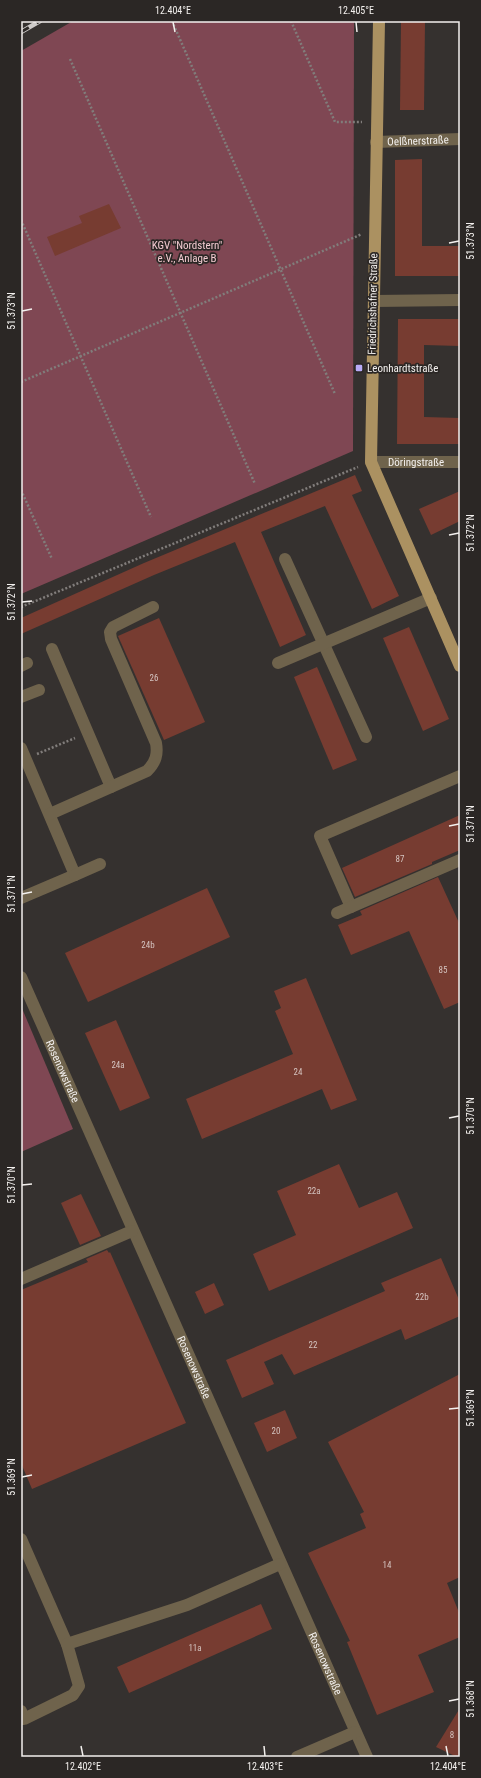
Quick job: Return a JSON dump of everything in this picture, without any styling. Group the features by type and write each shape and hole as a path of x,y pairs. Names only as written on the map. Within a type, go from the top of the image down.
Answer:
{"main road":[{"name":"Friedrichshafner Straße","path":"379,21 371,462 460,666"}],"street":[{"name":"Oelßnerstraße","path":"376,142 460,139"},
{"path":"374,301 460,300"},
{"name":"Döringstraße","path":"371,462 460,462"},
{"path":"285,559 366,737"},
{"path":"278,663 431,598"},
{"path":"50,814 147,771 153,765 157,755 156,743 110,639 110,632 113,627 153,607"},
{"path":"52,649 111,787"},
{"path":"21,697 39,690"},
{"path":"24,753 75,875"},
{"path":"351,907 320,836 460,776"},
{"path":"336,913 460,860"},
{"path":"21,898 100,864"},
{"name":"Rosenowstraße","path":"21,977 132,1231 367,1757"},
{"path":"21,1279 132,1231"},
{"path":"21,1539 67,1644 79,1686 73,1695 24,1719 21,1712"},
{"path":"67,1644 187,1605 280,1564"},
{"path":"297,1757 355,1732"}],"path":[{"path":"172,21 335,394"},
{"path":"291,21 334,122 377,122"},
{"path":"70,59 255,484"},
{"path":"21,220 151,516"},
{"path":"21,382 375,228"},
{"path":"21,607 371,462"},
{"path":"21,490 52,559"},
{"path":"24,753 88,733"}],"green space":[{"name":"KGV \"Nordstern\" e.V., Anlage B","path":"73,21 354,21 353,451 21,594 21,51"},
{"path":"21,1006 73,1129 21,1152"}],"building":[{"path":"401,21 425,21 424,110 400,110"},
{"path":"422,159 422,246 460,246 460,276 395,276 395,160"},
{"path":"109,204 121,228 55,256 47,237 82,223 79,216"},
{"path":"398,319 460,319 460,346 424,345 424,417 460,418 460,444 397,444"},
{"path":"355,475 362,491 352,495 399,596 372,609 325,506 261,532 306,635 280,647 235,542 154,575 21,634 21,618 144,563"},
{"path":"460,491 460,521 431,535 419,509"},
{"path":"159,618 205,722 164,740 118,636"},
{"path":"409,627 449,719 423,731 383,638"},
{"path":"317,667 357,760 333,770 294,677"},
{"path":"460,815 460,850 432,862 432,864 355,897 342,868"},
{"path":"438,877 460,925 460,1002 444,1009 409,931 351,955 338,925 362,915 360,911"},
{"path":"207,888 230,937 88,1002 65,953"},
{"path":"306,978 357,1100 331,1110 322,1089 202,1139 186,1099 293,1054 275,1011 281,1008 274,991"},
{"path":"116,1020 150,1098 120,1111 85,1033"},
{"path":"339,1164 359,1208 397,1192 413,1228 269,1291 253,1254 296,1235 277,1191"},
{"path":"81,1194 101,1236 80,1245 61,1203"},
{"path":"107,1250 109,1253 110,1252 186,1423 32,1489 21,1463 21,1290 88,1262 86,1259"},
{"path":"441,1258 460,1302 460,1316 405,1340 401,1329 294,1375 282,1354 264,1362 274,1384 242,1398 226,1360 385,1291 381,1283"},
{"path":"214,1283 224,1305 205,1314 195,1292"},
{"path":"460,1374 460,1577 447,1583 460,1615 460,1637 418,1655 434,1692 377,1715 347,1642 350,1641 308,1553 366,1528 360,1514 364,1512 328,1442"},
{"path":"285,1410 297,1438 267,1452 254,1423"},
{"path":"261,1604 272,1629 129,1693 117,1667"},
{"path":"460,1708 460,1757 457,1757 436,1747"}],"railway":[{"path":"21,32 40,21"}],"place":[{"name":"Leonhardtstraße","path":"359,368"}]}
